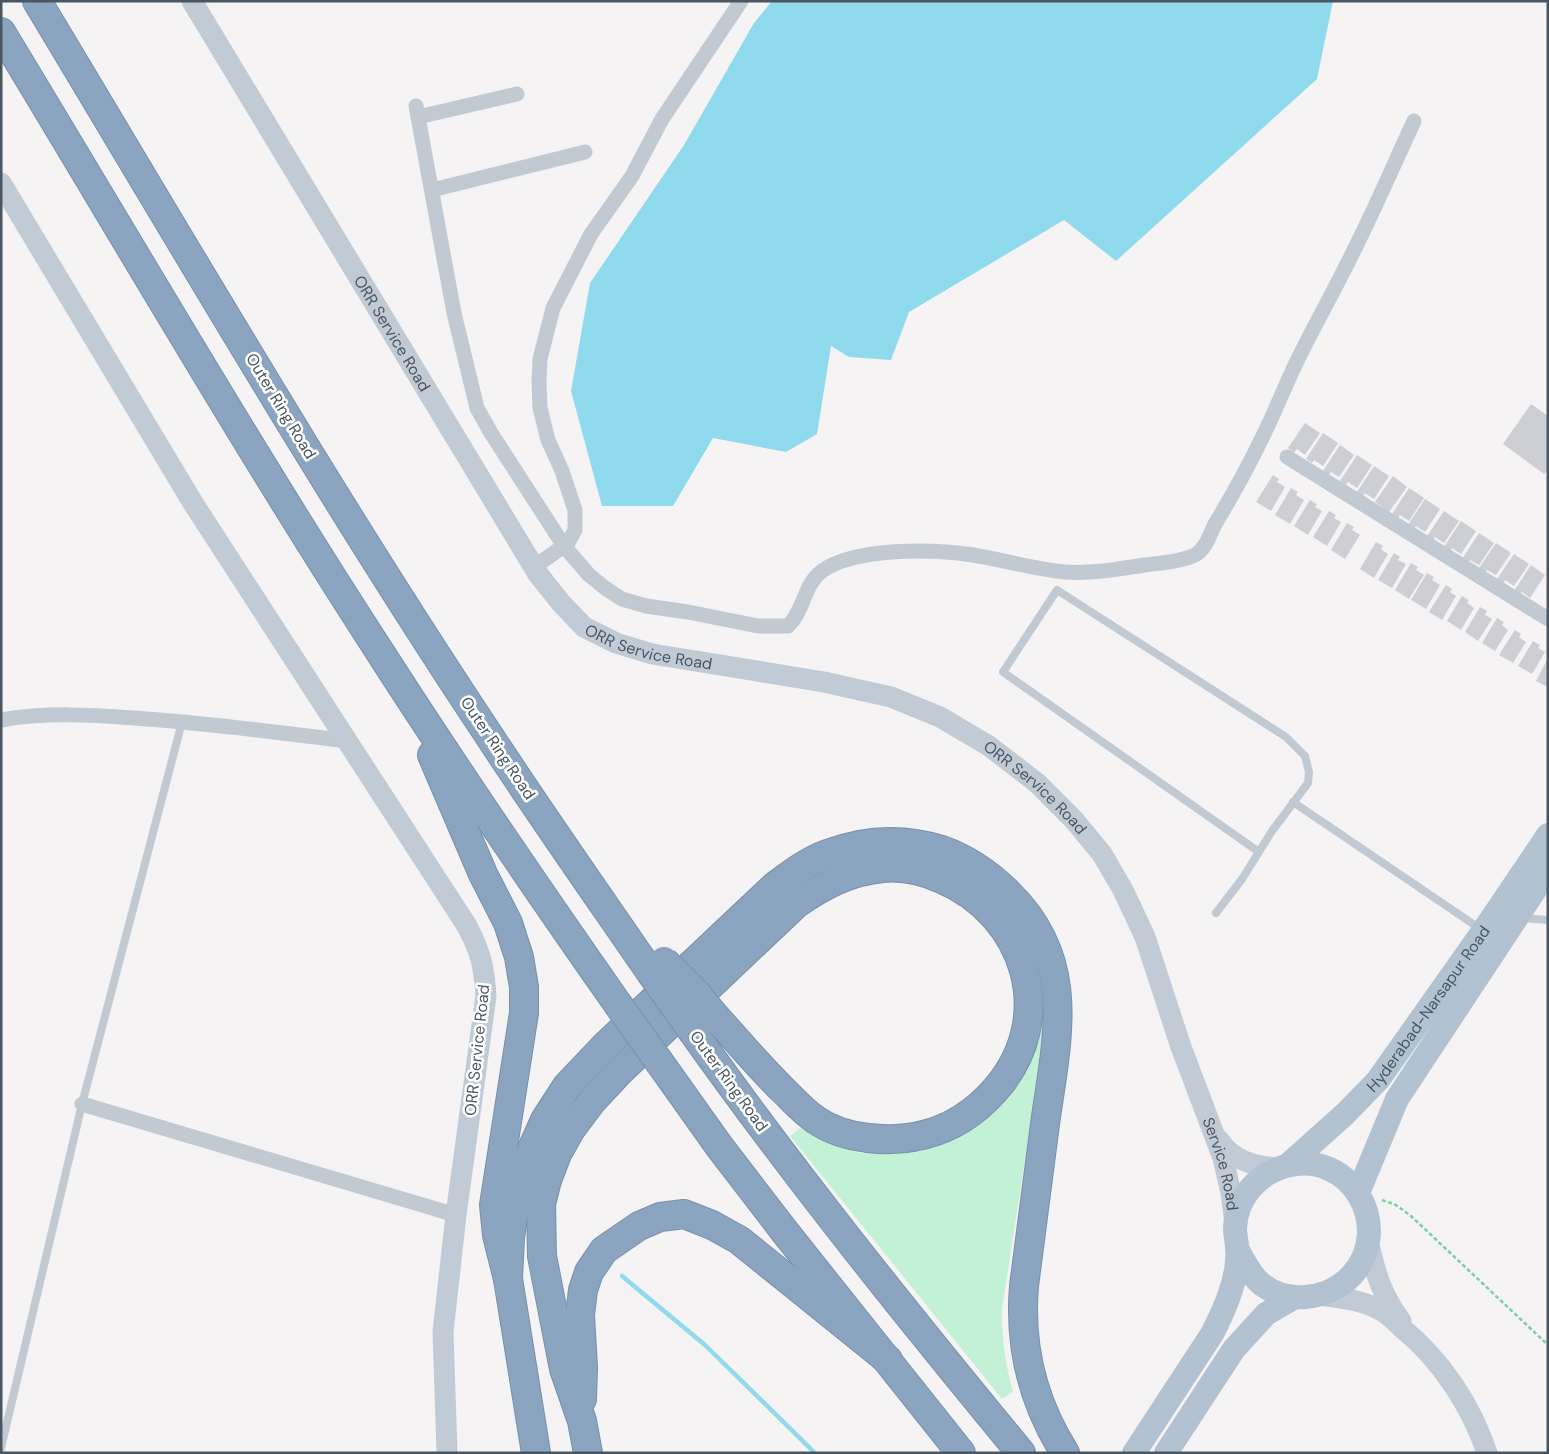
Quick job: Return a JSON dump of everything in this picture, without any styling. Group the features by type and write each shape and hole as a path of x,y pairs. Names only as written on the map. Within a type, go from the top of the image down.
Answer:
{"highway":[{"name":"Outer Ring Road","path":"37,1 268,385 369,549 487,734 624,934 657,967 693,1032 756,1118 831,1217 1021,1453"},
{"path":"1,32 330,574 402,687 513,853 617,1003 760,1200 961,1453"},
{"path":"402,687 483,874 508,923 519,956 524,987 524,1013 494,1206 497,1235 508,1279 534,1440"},
{"path":"508,1279 510,1238 516,1195 528,1158 545,1120 567,1086 604,1046 768,892 798,869 826,854 853,846 881,842 905,842 928,846 950,853 971,863 995,880 1015,899 1033,920 1054,968 1057,991 1056,1039 1024,1286 1022,1329 1032,1381 1042,1410 1065,1453"},
{"path":"588,1453 582,1421 564,1369 542,1256 541,1204 547,1180 571,1129 592,1101 620,1071 796,904 818,889 841,878 862,871 884,868 909,869 932,875 954,884 992,913 1008,933 1020,956 1027,981 1029,1008 1026,1034 1017,1057 1003,1081 985,1102 962,1119 938,1131 914,1137 886,1139 860,1136 836,1130 816,1120 770,1078 713,1014 696,992 657,967"},
{"path":"582,1421 583,1367 580,1315 583,1290 589,1272 604,1250 639,1226 660,1218 684,1214 712,1225 739,1240 888,1360"}],"main road":[{"name":"ORR Service Road","path":"192,1 534,567 561,603 584,627 616,643 652,654 824,682 891,697 940,717 989,746 1037,783 1086,833 1102,854 1123,890 1145,937 1209,1125"},
{"name":"ORR Service Road","path":"1,183 193,503 468,926 478,948 485,971 486,1004 456,1215 443,1332 447,1453"},
{"name":"Hyderabad-Narsapur Road","path":"1283,1167 1345,1114 1378,1080 1484,930 1548,835"},
{"name":"Hyderabad-Narsapur Road","path":"1367,1196 1397,1099 1548,870"},
{"name":"Service Road","path":"1209,1125 1221,1144 1238,1158 1258,1166 1283,1167"},
{"name":"Service Road","path":"1209,1125 1223,1158 1231,1193 1236,1238"},
{"path":"1134,1453 1212,1334 1223,1314 1231,1293 1236,1270 1236,1238 1238,1213 1244,1198 1253,1184 1265,1174 1283,1167 1309,1163 1324,1166 1337,1173 1367,1196 1365,1208 1369,1224 1364,1256 1357,1269 1347,1281 1334,1290 1319,1295 1295,1297 1275,1292 1258,1281 1246,1266 1236,1238"},
{"path":"1368,1240 1376,1275 1390,1307 1411,1335 1440,1366 1464,1403 1487,1453"},
{"path":"1319,1295 1353,1299 1385,1313 1411,1335"},
{"path":"1166,1453 1234,1349 1266,1314 1295,1297"}],"street":[{"path":"534,567 568,543 575,530 575,510 562,472 548,440 540,408 540,359 553,308 591,234 632,176 662,119 741,1"},
{"path":"517,94 417,112 454,313 477,408 564,546 589,575 605,588 622,599 646,606 758,626 788,626 798,611 808,587 819,573 850,558 872,554 924,552 972,555 1066,572 1092,572 1174,561 1195,555 1203,548 1231,499 1263,436 1296,363 1356,245 1414,121"},
{"path":"432,190 585,152"},
{"path":"1287,456 1548,620"},
{"path":"1,720 15,717 93,715 182,722 348,740"},
{"path":"82,1104 456,1215"}],"lane":[{"path":"1216,914 1242,879 1259,852 1272,831 1308,783 1309,772 1305,756 1286,737 1057,590 1003,672 1259,852"},
{"path":"1,1448 82,1104 182,722"},
{"path":"1293,802 1484,930"},
{"path":"1516,918 1548,920"}],"path":[{"path":"1367,1196 1396,1205 1411,1216 1548,1344"}],"green space":[{"path":"1039,1027 1045,1027 1002,1310 1004,1351 1013,1392 1002,1399 790,1136 800,1128 836,1146 861,1153 892,1154 918,1152 943,1144 970,1129"}],"water":[{"path":"772,1 1333,1 1317,79 1116,261 1064,220 909,312 891,360 849,357 831,346 817,434 786,452 713,438 673,506 602,506 571,391 590,283 684,145 754,23"}],"building":[{"path":"1531,404 1548,416 1548,469 1544,474 1503,444"},
{"path":"1305,423 1320,433 1305,455 1297,449 1294,453 1288,448"},
{"path":"1323,433 1338,443 1323,466 1314,460 1312,463 1306,459"},
{"path":"1340,445 1354,455 1339,477 1331,472 1329,475 1323,471"},
{"path":"1357,455 1372,465 1357,488 1348,482 1346,485 1340,481"},
{"path":"1374,466 1389,476 1374,499 1365,493 1363,496 1357,492"},
{"path":"1273,475 1279,479 1277,482 1285,487 1271,511 1256,502"},
{"path":"1393,476 1407,487 1389,512 1375,502"},
{"path":"1291,488 1298,492 1296,495 1304,500 1290,524 1275,515"},
{"path":"1409,488 1424,498 1409,521 1400,515 1398,518 1392,514"},
{"path":"1425,499 1440,509 1425,532 1416,526 1414,529 1408,525"},
{"path":"1310,500 1317,504 1315,507 1322,511 1308,535 1294,526"},
{"path":"1329,511 1336,515 1334,518 1341,522 1327,546 1313,537"},
{"path":"1444,511 1459,521 1444,543 1435,537 1433,540 1427,536"},
{"path":"1461,521 1476,531 1461,554 1452,548 1450,551 1444,547"},
{"path":"1347,523 1354,527 1352,530 1360,535 1345,559 1331,550"},
{"path":"1479,533 1494,543 1479,565 1470,560 1468,562 1462,559"},
{"path":"1376,542 1383,546 1381,549 1388,554 1374,578 1360,569"},
{"path":"1496,543 1511,553 1496,575 1487,570 1485,573 1479,568"},
{"path":"1394,553 1400,557 1398,560 1406,564 1392,588 1378,580"},
{"path":"1514,554 1529,564 1514,586 1505,580 1503,584 1497,579"},
{"path":"1411,563 1418,567 1416,570 1424,575 1409,599 1395,590"},
{"path":"1531,565 1545,575 1530,598 1522,592 1520,595 1514,591"},
{"path":"1427,573 1434,577 1432,580 1440,585 1426,609 1411,600"},
{"path":"1446,585 1452,589 1450,592 1456,596 1442,620 1429,612"},
{"path":"1462,596 1469,600 1467,603 1474,608 1461,630 1447,621"},
{"path":"1480,607 1487,611 1485,615 1492,619 1478,641 1465,632"},
{"path":"1497,618 1504,622 1502,625 1508,630 1495,651 1482,643"},
{"path":"1515,630 1521,634 1519,637 1526,642 1513,663 1499,655"},
{"path":"1533,641 1540,645 1538,648 1545,652 1532,674 1518,666"},
{"path":"1548,658 1548,687 1536,681"}],"waterway":[{"path":"622,1276 705,1345 815,1453"}]}
